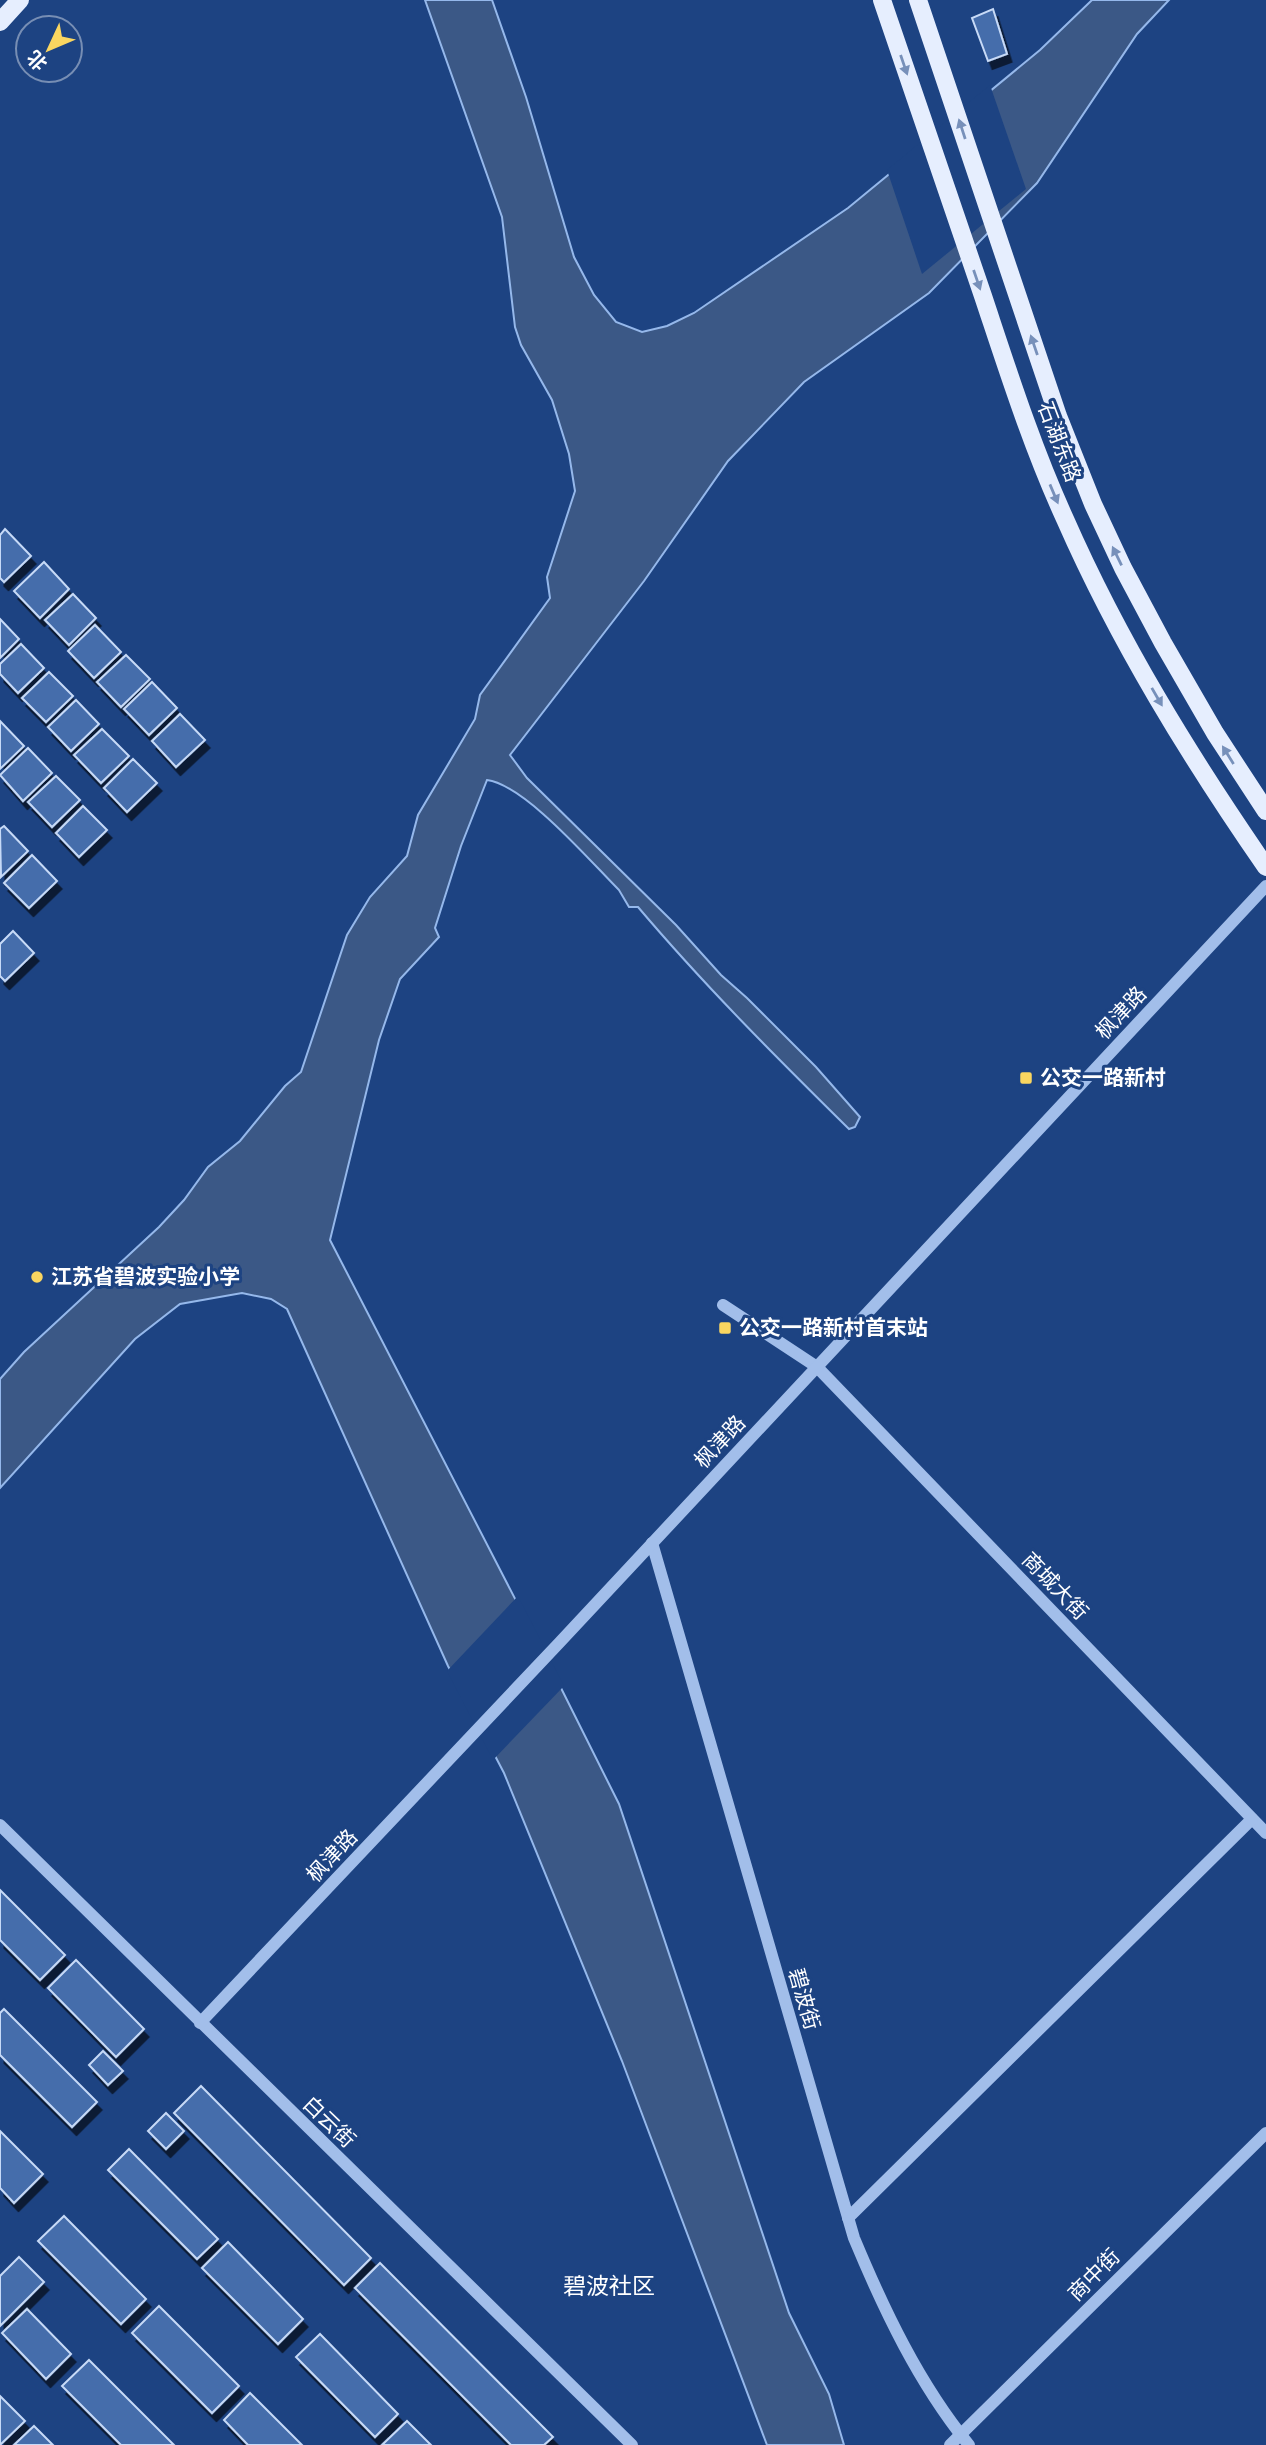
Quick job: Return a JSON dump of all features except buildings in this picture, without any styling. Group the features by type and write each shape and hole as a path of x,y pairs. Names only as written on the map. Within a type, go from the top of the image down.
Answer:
{"main road":[{"path":"0,22 20,0"},
{"name":"石湖东路","path":"882,0 1017,397 1069,528 1115,623 1172,724 1266,867"},
{"name":"石湖东路","path":"918,0 1058,416 1093,504 1157,634 1214,733 1266,811"}],"street":[{"name":"枫津路","path":"200,2023 1266,886"},
{"name":"商城大街","path":"723,1305 817,1367 1266,1833"},
{"name":"碧波街","path":"652,1543 854,2238 879,2297 933,2396 964,2440"},
{"path":"848,2218 1252,1819"},
{"name":"白云街","path":"0,1825 632,2445"},
{"name":"商中街","path":"950,2445 964,2440 1266,2133"}],"water":[{"path":"425,0 492,0 526,97 574,257 594,295 616,322 642,332 667,326 694,313 848,208 1040,50 1092,0 1169,0 1137,34 1037,183 929,293 804,382 728,461 644,581 510,755 527,778 676,925 721,975 816,1067 860,1117 855,1127 849,1129 795,1075 715,993 638,907 629,907 619,890 538,809 520,795 487,780 461,846 435,928 439,937 400,979 379,1040 330,1240 619,1804 789,2313 829,2394 844,2445 767,2445 622,2061 504,1773 448,1666 287,1309 271,1299 242,1293 180,1304 135,1339 0,1488 0,1379 24,1352 159,1227 184,1200 208,1167 240,1141 285,1086 301,1072 347,935 370,897 407,856 418,815 475,719 480,695 550,598 547,577 575,491 569,454 552,400 521,345 515,327 502,217"}],"pier":[{"path":"990,85 1026,189 922,274 887,170"},
{"path":"518,1596 564,1686 493,1760 447,1671"}],"place":[{"name":"公交一路新村","path":"1026,1078"},
{"name":"江苏省碧波实验小学","path":"37,1277"},
{"name":"公交一路新村首末站","path":"725,1328"}],"district":[{"name":"碧波社区","path":"609,2286"}]}
